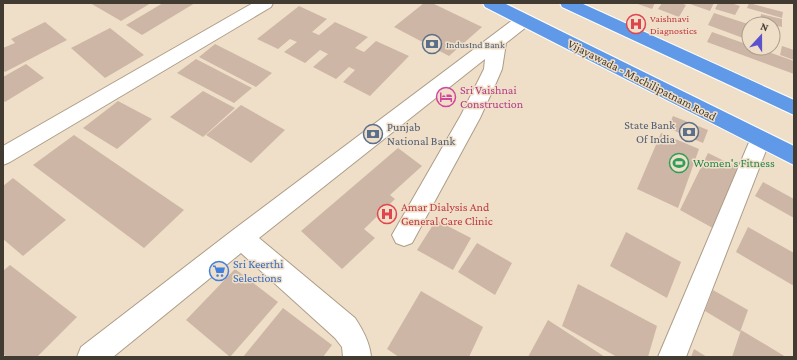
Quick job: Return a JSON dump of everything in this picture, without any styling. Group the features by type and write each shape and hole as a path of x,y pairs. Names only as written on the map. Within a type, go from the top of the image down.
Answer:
{"highway":[{"name":"Vijayawada - Machilipatnam Road","path":"491,3 794,156"},
{"path":"568,3 794,108"}],"street":[{"path":"3,156 265,3"},
{"path":"92,357 241,238 524,20"},
{"path":"404,235 470,118 487,83 493,69 497,42"},
{"path":"672,357 760,140"},
{"path":"241,238 345,328 353,339 357,351 357,357"}],"building":[{"path":"90,3 151,3 121,21"},
{"path":"163,3 195,3 142,35 126,25"},
{"path":"424,3 432,3 482,27 449,56 394,27"},
{"path":"635,3 655,3 652,9"},
{"path":"662,3 680,3 686,5 679,17 658,9"},
{"path":"687,3 714,3 710,11"},
{"path":"718,3 731,3 740,6 735,15 715,9"},
{"path":"749,3 783,12 782,18 781,16 775,16 747,8"},
{"path":"299,6 327,19 312,32 319,35 335,22 368,37 355,48 364,52 376,41 409,56 370,96 343,82 355,70 349,67 336,79 313,67 328,54 320,50 305,63 284,52 297,42 290,39 278,49 257,39"},
{"path":"714,13 741,22 741,37 708,25"},
{"path":"45,22 67,40 5,72 3,70 3,48 15,43 11,39"},
{"path":"110,28 144,55 105,78 71,48"},
{"path":"712,32 741,42 741,55 707,42"},
{"path":"215,44 272,73 256,87 199,57"},
{"path":"782,46 794,50 794,60 781,55"},
{"path":"745,56 780,56 794,61 794,74"},
{"path":"196,59 252,88 234,103 177,73"},
{"path":"26,64 44,78 5,102 3,100 3,77"},
{"path":"203,91 235,108 203,137 170,117"},
{"path":"118,101 152,119 117,149 83,128"},
{"path":"241,105 285,130 251,163 206,135"},
{"path":"673,116 708,130 703,143 668,128"},
{"path":"661,133 699,149 678,208 637,189"},
{"path":"74,135 184,210 144,248 33,165"},
{"path":"398,148 422,166 390,195 395,199 364,229 375,238 342,269 301,231"},
{"path":"708,153 745,171 720,232 680,210"},
{"path":"13,178 66,220 23,256 3,239 3,186"},
{"path":"763,182 794,199 794,218 755,196"},
{"path":"436,220 471,238 453,270 417,250"},
{"path":"748,227 794,253 794,286 736,252"},
{"path":"626,232 681,262 667,298 610,266"},
{"path":"477,243 512,263 495,295 458,272"},
{"path":"10,265 77,317 37,357 7,357 3,354 3,271"},
{"path":"235,269 278,302 230,357 186,320"},
{"path":"578,284 657,326 648,357 617,357 562,326"},
{"path":"713,290 748,310 740,332 705,311"},
{"path":"421,291 483,327 469,357 399,357 387,349"},
{"path":"283,308 332,345 323,357 243,357"},
{"path":"548,320 605,357 528,357"},
{"path":"741,330 786,357 732,357"},
{"path":"694,349 707,357 691,357"}],"place":[{"name":"Vaishnavi Diagnostics","path":"636,24"},
{"name":"IndusInd Bank","path":"432,44"},
{"name":"Sri Vaishnai Construction","path":"446,97"},
{"name":"State Bank Of India","path":"689,132"},
{"name":"Punjab National Bank","path":"373,134"},
{"name":"Women's Fitness","path":"679,163"},
{"name":"Amar Dialysis And General Care Clinic","path":"387,214"},
{"name":"Sri Keerthi Selections","path":"219,271"}]}
